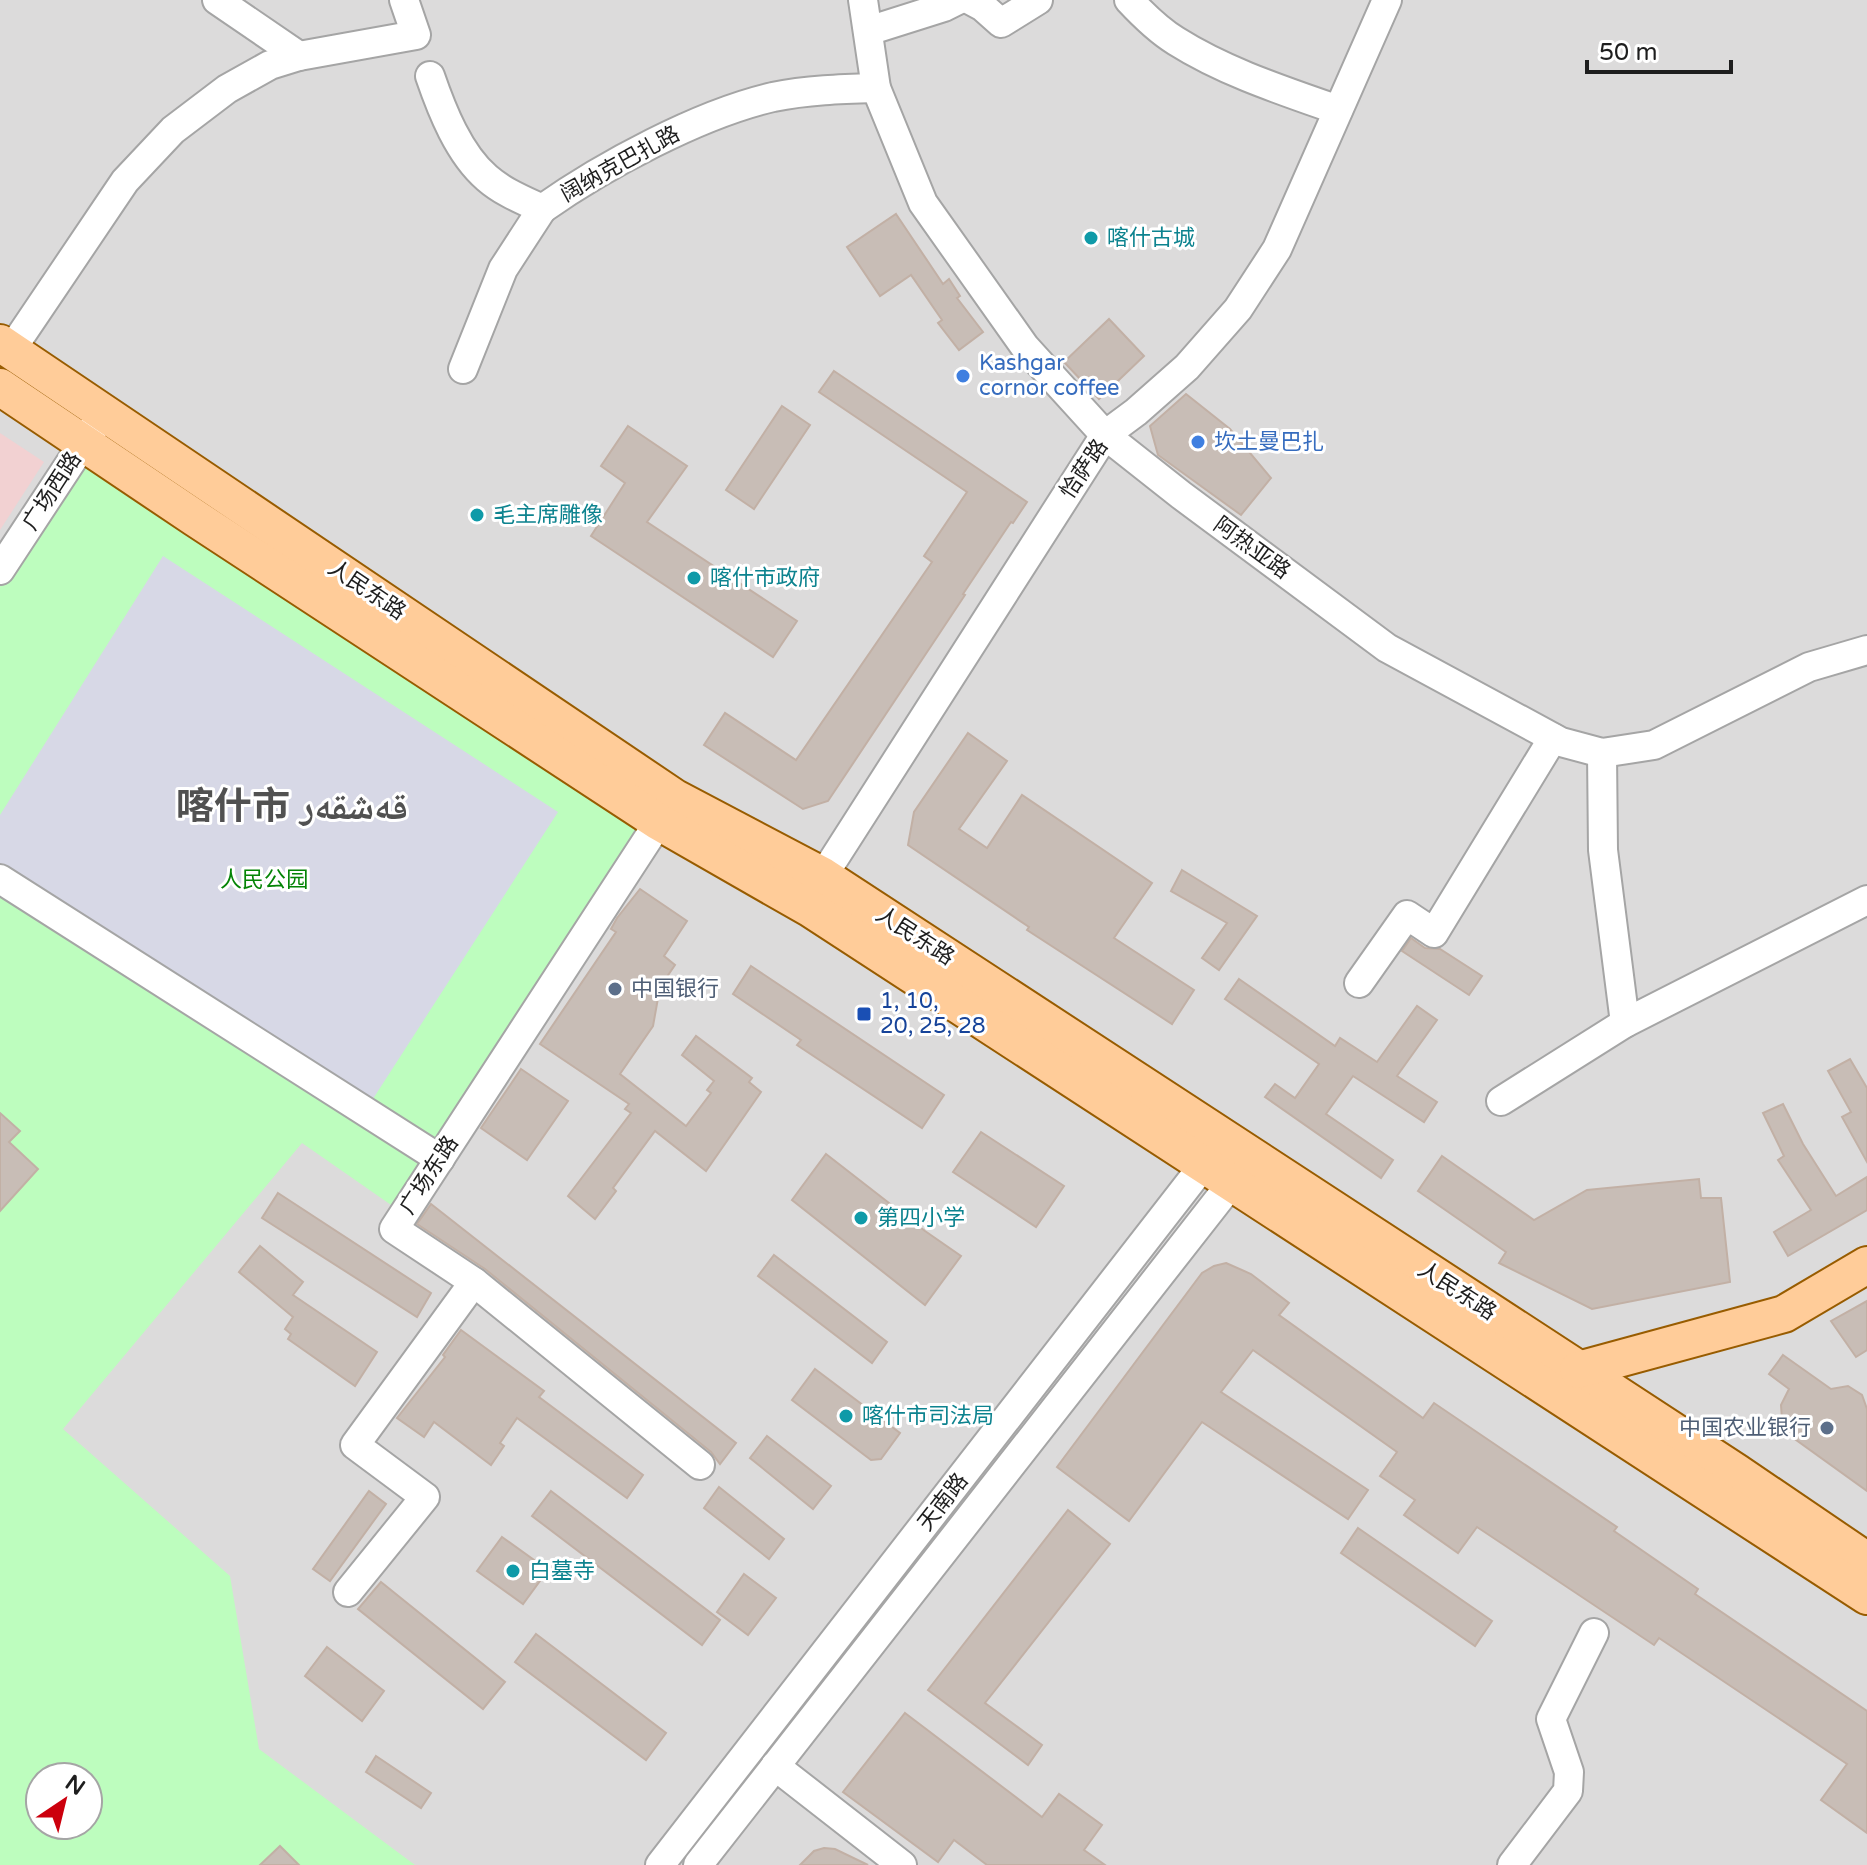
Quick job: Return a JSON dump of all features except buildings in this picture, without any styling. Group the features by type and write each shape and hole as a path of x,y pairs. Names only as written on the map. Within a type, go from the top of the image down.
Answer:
{"main road":[{"name":"人民东路","path":"6,347 667,810"},
{"name":"人民东路","path":"0,387 83,443 667,810 814,891 1228,1161 1867,1596"},
{"name":"人民东路","path":"1228,1161 1578,1370 1867,1561"},
{"path":"1578,1370 1784,1314 1867,1265"}],"street":[{"path":"217,0 299,56"},
{"path":"6,347 125,181 173,130 227,89 270,65 299,56 416,35 404,0"},
{"name":"阿热亚路","path":"863,0 876,88 923,203 1025,347 1105,435 1387,648 1553,738 1602,753 1654,745 1809,667 1867,650"},
{"path":"868,31 958,0"},
{"path":"970,0 1001,23 1038,0"},
{"path":"1129,0 1176,42 1230,69 1338,110"},
{"name":"恰萨路","path":"814,891 1105,435 1187,367 1238,309 1277,249 1387,0"},
{"name":"阔纳克巴扎路","path":"430,76 440,105 464,150 486,178 542,209 578,184 692,125 771,98 825,90 876,88"},
{"path":"463,369 503,269 542,209"},
{"name":"广场西路","path":"0,570 104,413"},
{"path":"1359,983 1407,915 1434,933 1553,738"},
{"path":"1602,753 1603,850 1625,1023"},
{"name":"广场东路","path":"667,810 394,1229 474,1282 700,1465"},
{"path":"0,879 440,1159"},
{"path":"1501,1101 1625,1023 1867,900"},
{"name":"天南路","path":"698,1865 1228,1161"},
{"name":"天南路","path":"660,1865 1228,1161"},
{"path":"348,1592 425,1497 355,1445 474,1282"},
{"path":"1512,1865 1568,1791 1569,1772 1551,1719 1594,1633"},
{"path":"775,1766 902,1865"}],"shaded area":[{"path":"0,0 1867,0 1867,1865 0,1865"},
{"path":"0,433 44,462 0,530"},
{"path":"163,556 558,812 369,1105 0,869 0,815"}],"green space":[{"name":"人民公园","path":"83,443 659,822 404,1214 302,1143 63,1429 230,1576 259,1749 415,1865 0,1865 0,570"}],"place":[{"name":"喀什古城","path":"1091,238"},
{"name":"Kashgar cornor coffee","path":"963,376"},
{"name":"坎土曼巴扎","path":"1198,442"},
{"name":"毛主席雕像","path":"477,515"},
{"name":"喀什市政府","path":"694,578"},
{"name":"中国银行","path":"615,989"},
{"name":"1, 10, 20, 25, 28","path":"864,1014"},
{"name":"第四小学","path":"861,1218"},
{"name":"喀什市司法局","path":"846,1416"},
{"name":"中国农业银行","path":"1827,1428"},
{"name":"白墓寺","path":"513,1571"}],"district":[{"name":"喀什市 قەشقەر","path":"292,807"}]}
